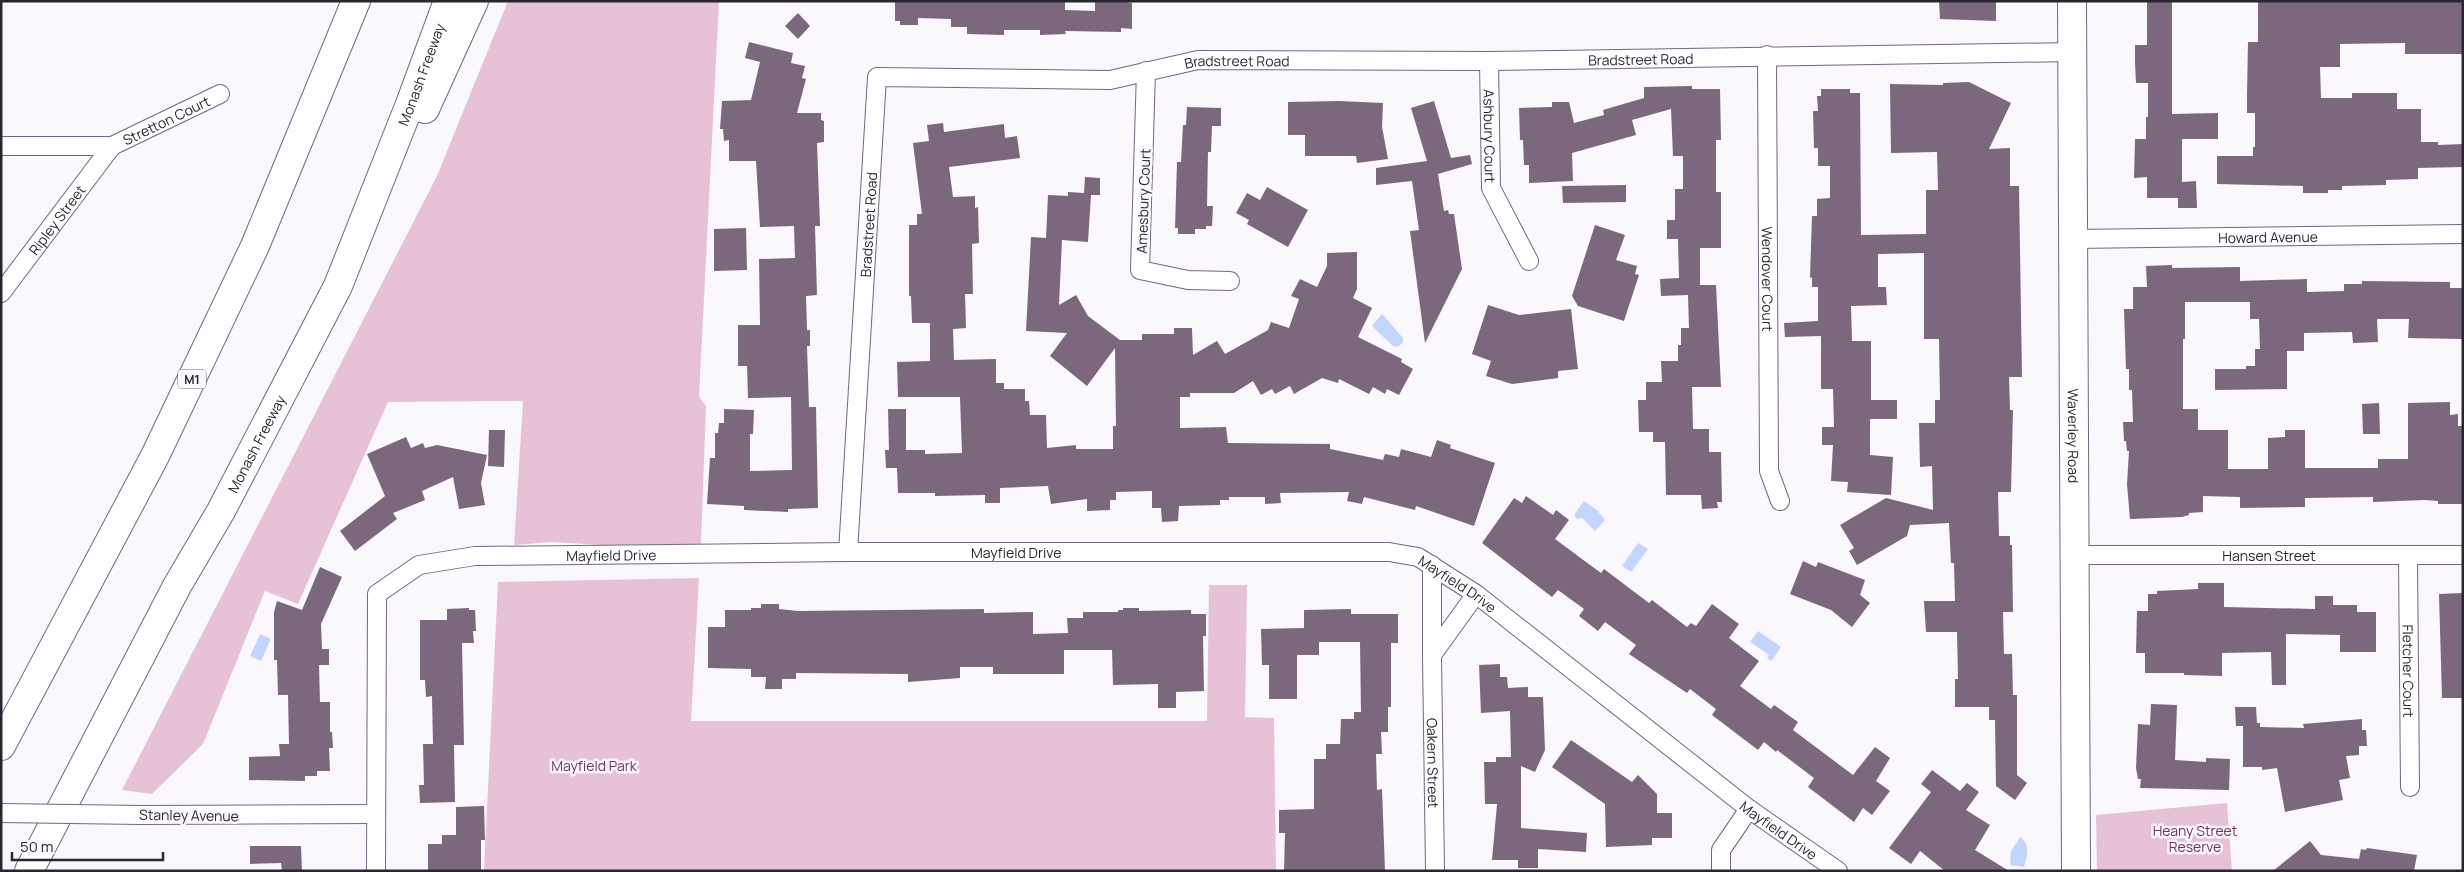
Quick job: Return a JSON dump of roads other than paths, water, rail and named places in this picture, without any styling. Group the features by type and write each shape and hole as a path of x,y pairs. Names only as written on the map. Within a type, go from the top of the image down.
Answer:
{"main road":[{"name":"M1","path":"1,746 159,448 255,246 356,1"},
{"name":"Monash Freeway","path":"29,871 338,286 410,104 448,1"},
{"path":"338,286 404,155 474,1"},
{"name":"Waverley Road","path":"2072,1 2076,871"}],"street":[{"name":"Bradstreet Road","path":"848,552 877,77 1110,80 1198,60 1489,61 1767,55 2073,52"},
{"name":"Wendover Court","path":"1767,55 1769,470 1780,501"},
{"name":"Ashbury Court","path":"1489,61 1491,188 1529,261"},
{"name":"Amesbury Court","path":"1146,71 1140,270 1188,280 1230,281"},
{"name":"Stretton Court","path":"112,146 220,94"},
{"path":"1,146 112,146"},
{"name":"Ripley Street","path":"1,293 112,146"},
{"name":"Howard Avenue","path":"2072,239 2463,234"},
{"name":"Mayfield Drive","path":"376,871 377,594 419,565 475,556 848,552 1389,552 1418,557 1476,594 1749,809 1838,871"},
{"name":"Hansen Street","path":"2074,555 2463,555"},
{"name":"Fletcher Court","path":"2408,556 2410,787"},
{"name":"Oakern Street","path":"1432,565 1435,871"},
{"path":"1432,655 1476,594"},
{"path":"1721,871 1721,850 1749,809"},
{"name":"Stanley Avenue","path":"1,813 141,815 376,814"}],"water":[{"path":"1382,314 1403,338 1403,342 1398,347 1393,346 1372,326"},
{"path":"1584,501 1597,510 1605,520 1595,531 1582,518 1577,519 1574,515"},
{"path":"1638,543 1648,549 1632,571 1630,571 1622,566"},
{"path":"1758,631 1781,647 1771,661 1767,658 1769,655 1750,642"},
{"path":"260,634 271,639 261,661 250,656"},
{"path":"2020,837 2027,847 2024,867 2010,865 2011,851"}],"park label":[{"name":"Mayfield Park","path":"594,765"},
{"name":"Heany Street Reserve","path":"2195,838"}]}
